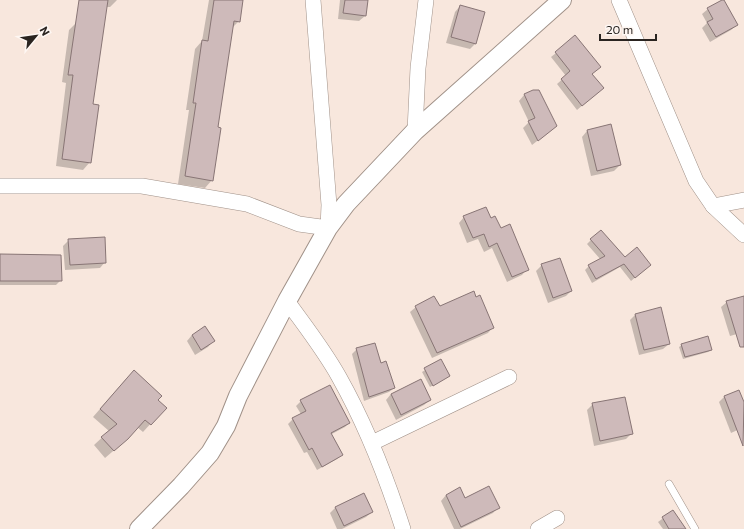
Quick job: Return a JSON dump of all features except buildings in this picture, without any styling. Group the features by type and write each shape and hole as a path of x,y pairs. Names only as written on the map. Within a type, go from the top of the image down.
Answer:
{"street":[{"path":"313,0 329,205 328,228"},
{"path":"415,131 418,68 426,0"},
{"path":"139,529 181,486 210,453 226,426 238,396 287,301 328,228 346,204 415,131 562,0"},
{"path":"619,0 696,181 713,206 744,235"},
{"path":"0,186 142,186 247,204 299,224 328,228"},
{"path":"713,206 744,200"},
{"path":"287,301 339,376 372,443 403,529"},
{"path":"372,443 509,377"},
{"path":"538,529 557,518"}],"lane":[{"path":"669,484 695,529"}]}
